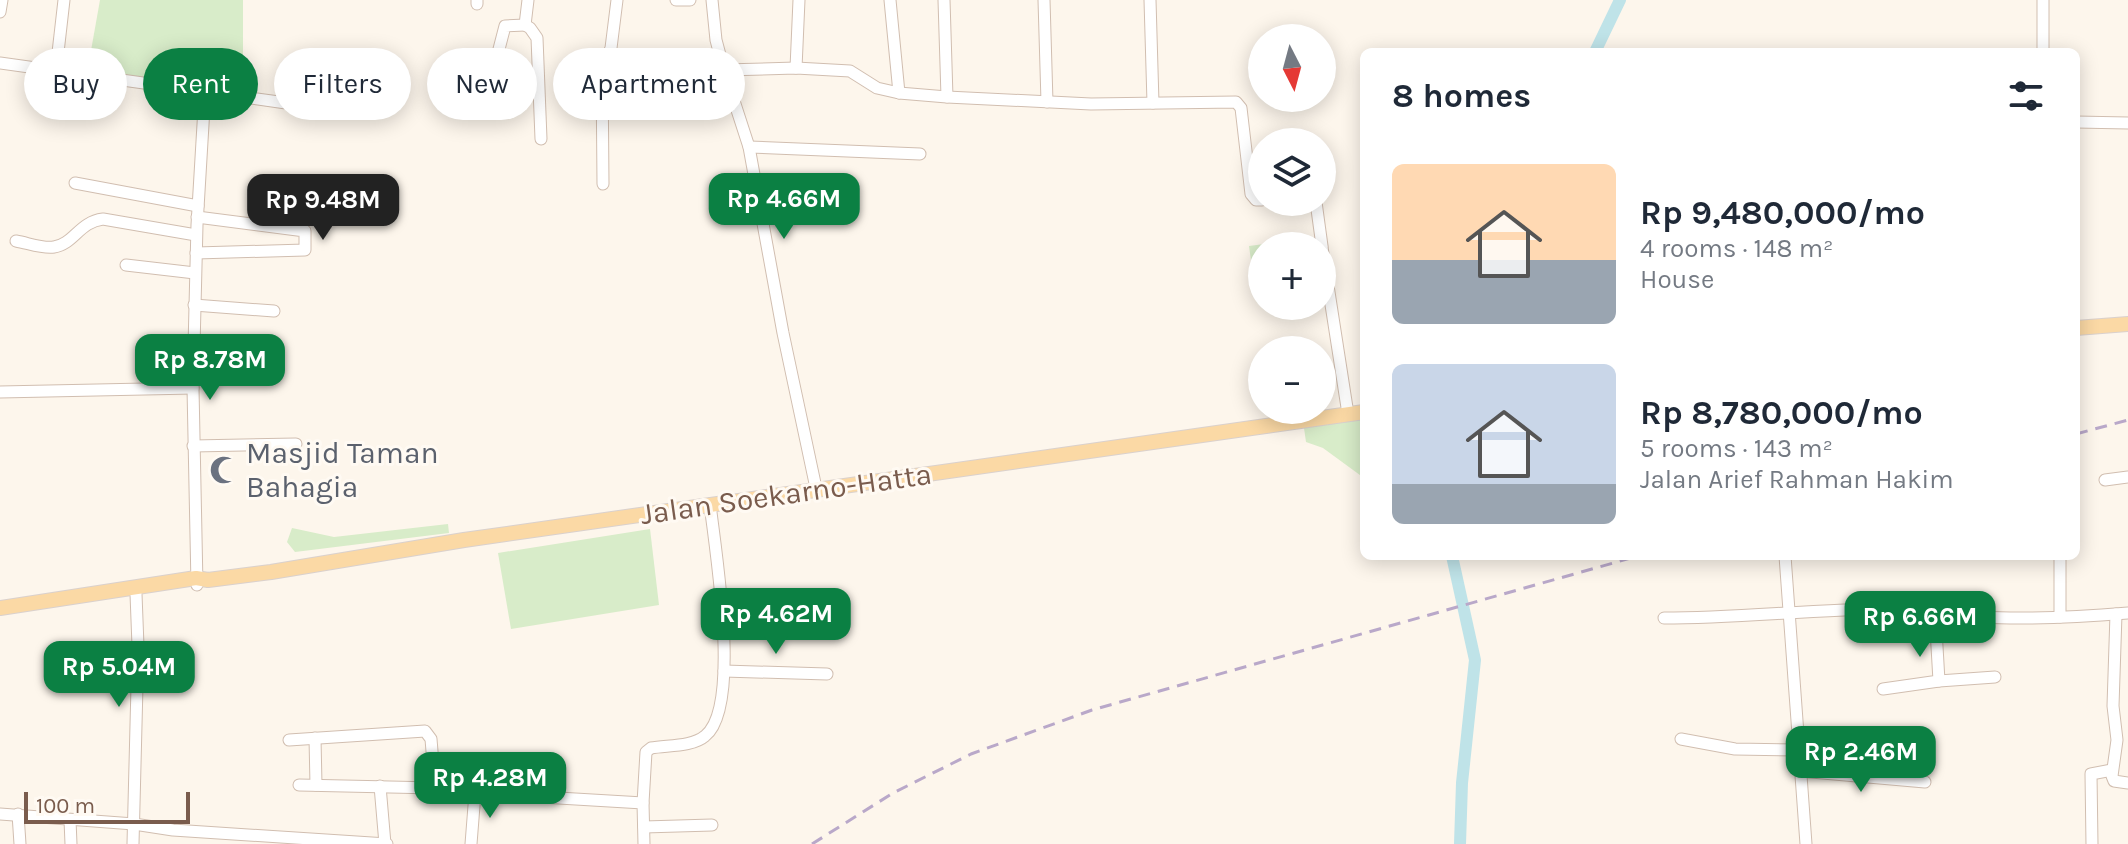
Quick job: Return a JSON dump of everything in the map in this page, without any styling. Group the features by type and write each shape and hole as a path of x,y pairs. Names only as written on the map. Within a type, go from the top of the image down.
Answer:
{"main road":[{"path":"2080,328 2128,324"},
{"name":"Jalan Soekarno-Hatta","path":"200,581 816,488 1360,412"},
{"path":"0,615 200,581"},
{"path":"0,608 200,581"}],"street":[{"path":"0,12 2,0"},
{"path":"59,48 64,0"},
{"path":"525,25 528,0"},
{"path":"603,184 602,69 613,39 617,0"},
{"path":"676,0 690,0"},
{"path":"712,0 718,48"},
{"path":"796,68 799,0"},
{"path":"890,0 899,93"},
{"path":"944,0 947,97"},
{"path":"1044,0 1047,102"},
{"path":"1150,0 1153,103"},
{"path":"2043,0 2043,48"},
{"path":"499,48 505,26 525,25 537,38 541,139"},
{"path":"0,63 24,66"},
{"path":"745,69 850,71 877,88 947,97 1047,102 1240,104 1248,169"},
{"path":"200,581 193,388 203,120"},
{"path":"740,120 749,147 783,333 816,488"},
{"path":"2080,122 2128,123"},
{"path":"749,147 920,154"},
{"path":"75,183 197,220"},
{"path":"16,241 54,247 67,241 88,222 103,219 197,220 305,231 305,250 196,253"},
{"path":"126,265 195,273"},
{"path":"194,305 274,311"},
{"path":"1333,320 1348,414"},
{"path":"0,392 193,388"},
{"path":"193,446 296,444"},
{"path":"2105,480 2128,477"},
{"path":"644,844 646,752 651,748 694,742 706,735 716,715 724,671 723,626 710,504"},
{"path":"1785,560 1806,844"},
{"path":"2060,560 2060,617"},
{"path":"133,844 138,657 136,594"},
{"path":"1664,618 1728,618 1886,609 1980,617 2122,613 2112,682 2122,740 2112,770 2114,781 2128,783"},
{"path":"1935,612 1939,681"},
{"path":"724,671 827,674"},
{"path":"1883,689 1995,677"},
{"path":"289,740 425,731 431,739 435,788"},
{"path":"315,738 316,785"},
{"path":"1681,739 1735,749 1800,750"},
{"path":"2092,844 2091,774 2112,770"},
{"path":"1800,771 1925,782"},
{"path":"299,785 435,788 643,803"},
{"path":"0,814 134,824 255,840 386,844 380,786"},
{"path":"471,844 475,793"},
{"path":"18,814 20,844"},
{"path":"70,820 71,844"},
{"path":"644,827 712,825"},
{"path":"173,830 173,844"}],"green space":[{"path":"100,0 243,0 243,48 143,48 143,82 127,79 127,48 91,48"},
{"path":"1360,413 1360,475 1323,448 1306,442 1303,424 1336,424 1336,416"},
{"path":"448,524 449,533 295,552 287,542 292,528 334,537"},
{"path":"650,529 659,605 511,629 498,553"}],"waterway":[{"path":"1597,48 1620,0"},
{"path":"1453,560 1475,660 1462,783 1460,844"}],"railway":[{"path":"2080,433 2128,420"},
{"path":"812,844 893,793 971,754 1092,710 1624,560"}],"place":[{"name":"Masjid Taman Bahagia","path":"224,470"}]}
